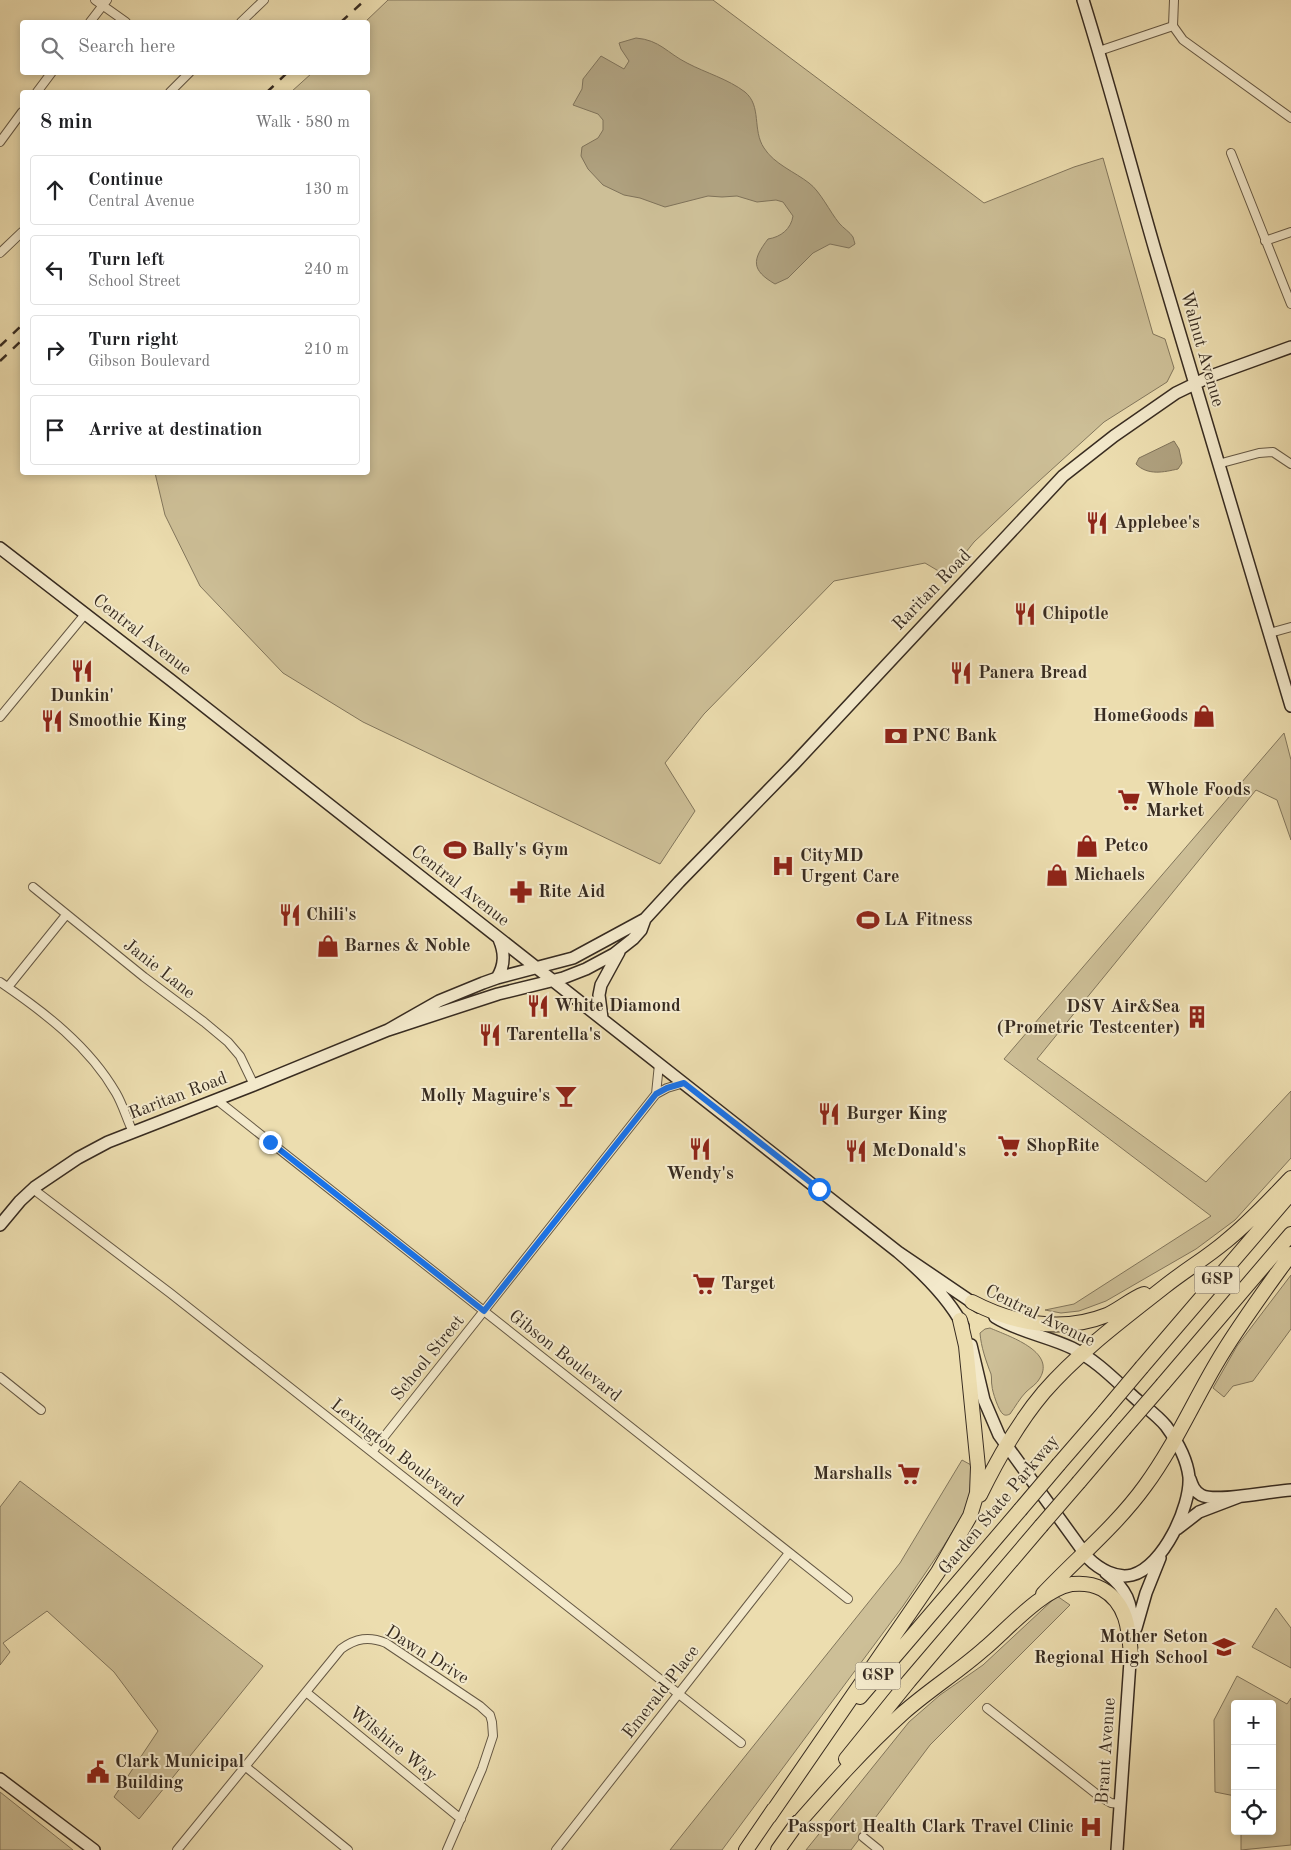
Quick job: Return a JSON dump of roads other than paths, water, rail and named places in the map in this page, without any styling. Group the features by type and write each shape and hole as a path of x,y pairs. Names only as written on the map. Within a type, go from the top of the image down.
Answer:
{"highway":[{"path":"769,1817 938,1572 970,1516 1006,1445 1044,1393 1082,1354 1164,1287 1228,1239 1291,1178"},
{"name":"Garden State Parkway","path":"746,1850 827,1739 866,1690 1291,1193"},
{"name":"GSP","path":"778,1850 831,1778 903,1688 1291,1234"},
{"path":"793,1829 897,1718 980,1653 1101,1537 1126,1510 1145,1486 1175,1440 1222,1354 1291,1254"},
{"path":"972,1302 997,1314 1023,1321 1071,1324 1092,1320 1108,1314 1140,1296 1164,1287"},
{"path":"960,1320 966,1346 978,1467 977,1492 970,1516"},
{"path":"1019,1617 1046,1597 1070,1585 1082,1584 1098,1587 1112,1596 1121,1607 1128,1628 1131,1655"}],"main road":[{"name":"Walnut Avenue","path":"1083,0 1194,383 1291,706"},
{"name":"Raritan Road","path":"388,1030 439,1001 497,978 563,962 583,954 645,919 794,764 1063,476 1114,436 1173,395 1194,383 1291,347"},
{"name":"Central Avenue","path":"0,548 86,613 898,1252 1005,1322 1082,1354 1101,1368 1158,1418 1175,1440 1185,1459 1188,1472 1187,1500 1170,1538 1149,1565 1135,1574 1127,1576 1099,1568 1084,1552 1006,1445 986,1408 972,1349 960,1320 928,1280 898,1252"},
{"name":"Raritan Road","path":"0,1225 33,1189 78,1158 108,1142 388,1030 504,992 586,969 621,949 638,934 645,919"},
{"path":"497,978 502,968 503,956 499,939"},
{"path":"602,1018 599,995 600,984 621,949"},
{"path":"1188,1472 1194,1489 1204,1497 1223,1498 1291,1490"},
{"path":"1170,1538 1180,1526 1194,1515 1214,1505 1241,1496"},
{"name":"Brant Avenue","path":"1131,1655 1142,1604 1150,1580 1170,1538"},
{"name":"Brant Avenue","path":"1099,1568 1119,1584 1128,1598 1132,1617 1117,1850"},
{"path":"0,1779 94,1850"}],"street":[{"path":"95,0 105,3 124,20"},
{"path":"243,20 264,0"},
{"path":"1174,0 1173,26 1183,40 1291,118"},
{"path":"92,20 105,3"},
{"path":"1099,50 1173,26"},
{"path":"38,90 50,75"},
{"path":"172,90 187,75"},
{"path":"0,142 20,115"},
{"path":"1231,153 1291,304"},
{"path":"1265,241 1291,232"},
{"path":"0,253 20,234"},
{"path":"1218,464 1259,453 1273,452 1291,464"},
{"path":"0,717 86,613"},
{"path":"1270,633 1291,627"},
{"name":"Janie Lane","path":"33,887 228,1042 240,1056 254,1085"},
{"path":"8,987 66,915"},
{"path":"0,982 78,1042 103,1072 118,1095 132,1132"},
{"path":"656,1094 660,1064"},
{"name":"School Street","path":"372,1452 656,1094 667,1088 684,1083"},
{"name":"Gibson Boulevard","path":"217,1100 789,1554 848,1598"},
{"name":"Lexington Boulevard","path":"33,1189 170,1293 741,1743"},
{"path":"0,1377 41,1410"},
{"name":"Emerald Place","path":"556,1850 789,1554"},
{"name":"Dawn Drive","path":"177,1850 341,1649 357,1639 376,1639 386,1643 480,1706 490,1715 493,1736 447,1850"},
{"name":"Wilshire Way","path":"306,1692 461,1819"},
{"path":"987,1708 1099,1796 1120,1804"},
{"path":"246,1767 348,1850"},
{"path":"863,1837 879,1850"}],"railway":[{"path":"343,20 365,0"},
{"path":"269,90 285,75"},
{"path":"0,346 20,327"},
{"path":"0,361 20,342"}],"place":[{"name":"Applebee's","path":"1097,523"},
{"name":"Chipotle","path":"1025,614"},
{"name":"Dunkin'","path":"82,671"},
{"name":"Panera Bread","path":"961,673"},
{"name":"HomeGoods","path":"1204,716"},
{"name":"Smoothie King","path":"52,721"},
{"name":"PNC Bank","path":"896,736"},
{"name":"Whole Foods Market","path":"1129,800"},
{"name":"Petco","path":"1087,846"},
{"name":"Bally's Gym","path":"455,850"},
{"name":"CityMD Urgent Care","path":"783,866"},
{"name":"Michaels","path":"1057,875"},
{"name":"Rite Aid","path":"521,892"},
{"name":"Chili's","path":"290,915"},
{"name":"LA Fitness","path":"868,920"},
{"name":"Barnes & Noble","path":"328,946"},
{"name":"White Diamond","path":"538,1006"},
{"name":"DSV Air&Sea (Prometric Testcenter)","path":"1197,1017"},
{"name":"Tarentella's","path":"490,1035"},
{"name":"Molly Maguire's","path":"566,1096"},
{"name":"Burger King","path":"829,1114"},
{"name":"ShopRite","path":"1009,1146"},
{"name":"Wendy's","path":"700,1149"},
{"name":"McDonald's","path":"856,1151"},
{"name":"Target","path":"704,1284"},
{"name":"Marshalls","path":"909,1474"},
{"name":"Mother Seton Regional High School","path":"1224,1647"},
{"name":"Clark Municipal Building","path":"98,1772"},
{"name":"Passport Health Clark Travel Clinic","path":"1091,1827"}]}
